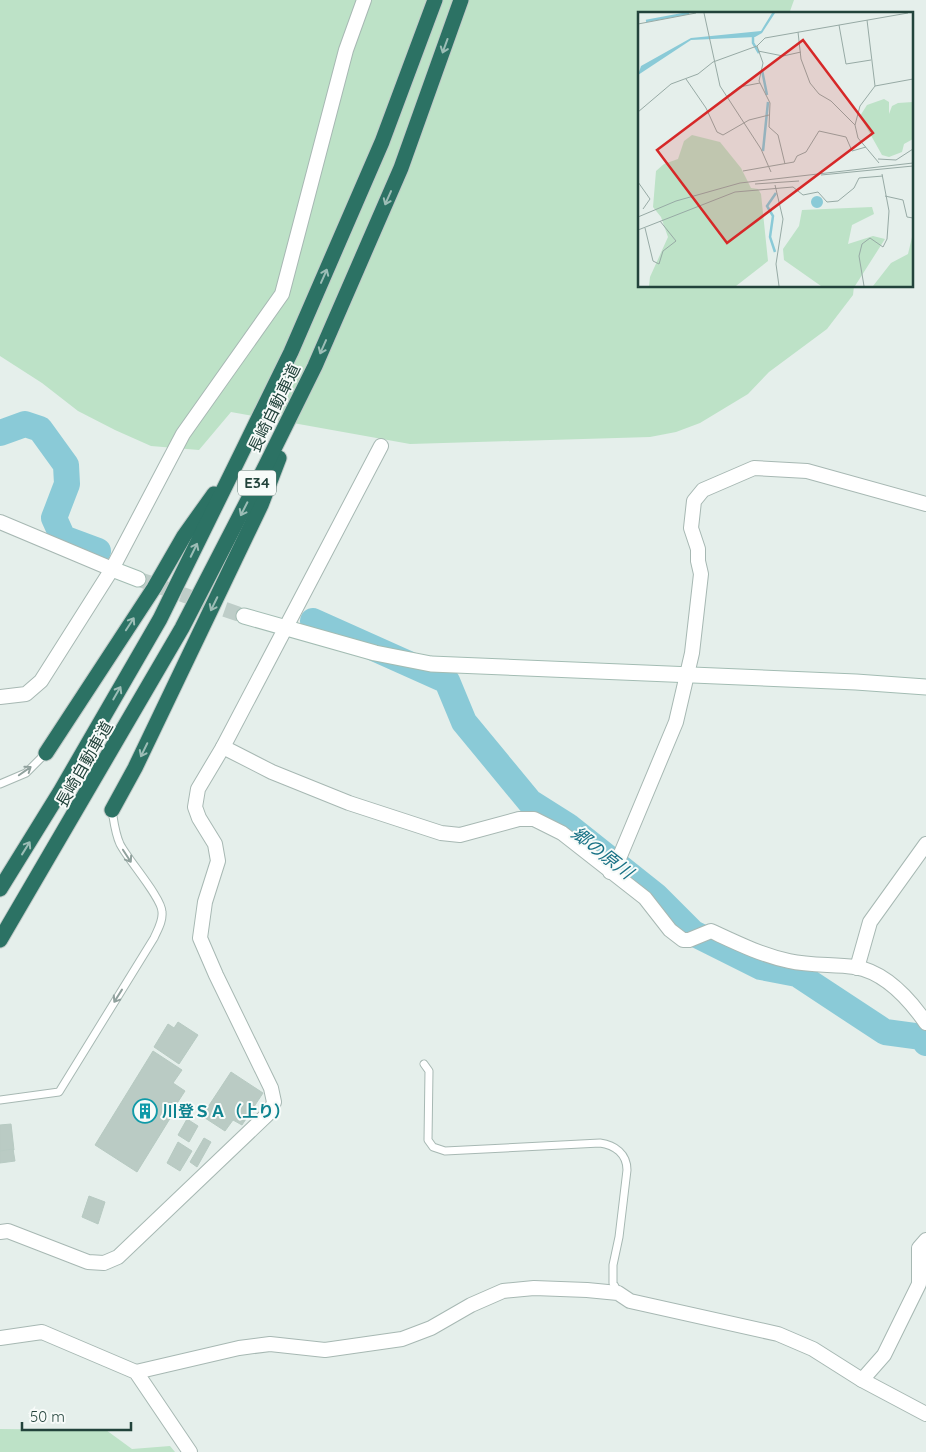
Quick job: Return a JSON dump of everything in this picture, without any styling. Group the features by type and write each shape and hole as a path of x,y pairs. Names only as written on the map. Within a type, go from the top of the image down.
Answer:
{"highway":[{"name":"長崎自動車道","path":"0,889 60,792 160,619 242,454 291,352 378,151 435,0"},
{"name":"長崎自動車道","path":"0,940 182,628 315,366 401,168 461,0"},
{"path":"112,810 135,768 261,505 315,366"},
{"path":"46,753 154,588 184,536 242,454"}],"street":[{"path":"0,698 26,694 41,681 112,569 183,434 282,294 346,50 364,0"},
{"path":"0,1232 8,1231 88,1262 104,1263 118,1257 270,1112 274,1102 271,1088 200,938 205,902 218,860 215,844 199,818 195,807 198,789 223,747 286,629 381,446"},
{"path":"610,872 620,856 676,722 692,653 701,574 698,548 691,528 694,501 703,490 754,468 806,471 926,504"},
{"path":"0,522 138,579"},
{"path":"244,616 286,629 430,664 926,687"},
{"path":"223,747 272,772 349,803 441,833 460,835 519,819 534,819 562,833 645,898 670,930 683,940 689,940 704,932 711,931 758,954 784,960 857,968 874,975 908,998 926,1023"},
{"path":"857,968 870,922 926,844"},
{"path":"862,1380 884,1355 919,1284 919,1248 926,1240"},
{"path":"136,1372 239,1348 270,1344 325,1350 402,1339 431,1328 471,1305 503,1291 534,1288 618,1293 630,1301 778,1334 813,1349 862,1380 926,1414"},
{"path":"0,1338 42,1332 136,1372 190,1452"}],"lane":[{"path":"0,784 26,773 46,753"},
{"path":"0,1100 60,1092 154,938 161,922 163,910 158,900 120,845 115,830 112,810"},
{"path":"424,1064 429,1071 428,1140 438,1150 600,1143 609,1144 620,1152 627,1161 627,1170 613,1265 613,1283 618,1293"}],"green space":[{"path":"0,0 794,0 790,12 638,12 638,288 854,288 853,295 827,329 769,372 748,394 700,423 676,432 650,437 410,444 231,412 199,450 151,446 78,411 42,383 0,356"},
{"path":"0,1429 106,1430 132,1449 170,1446 175,1452 0,1452"}],"building":[{"path":"178,1022 198,1035 179,1064 154,1047 168,1024 174,1028"},
{"name":"川登ＳＡ（上り）","path":"153,1051 182,1070 173,1083 185,1091 137,1172 95,1145"},
{"path":"231,1072 263,1093 242,1125 233,1120 225,1131 202,1116"},
{"path":"187,1119 198,1126 189,1142 178,1135"},
{"path":"11,1124 14,1150 0,1151 0,1125"},
{"path":"204,1138 211,1142 197,1167 190,1162"},
{"path":"178,1142 192,1151 180,1171 167,1163"},
{"path":"13,1149 15,1161 0,1163 0,1151"},
{"path":"89,1196 105,1202 98,1224 82,1217"}],"waterway":[{"name":"郷の原川","path":"0,433 25,424 40,429 66,465 67,484 54,518 63,538 98,551"},
{"name":"郷の原川","path":"313,621 447,681 464,722 530,802 568,826 656,896 693,933 761,967 797,974 885,1032 922,1037 926,1043"}],"tunnel":[{"path":"138,579 244,616"}],"place":[{"name":"川登ＳＡ（上り）","path":"145,1111"}]}
